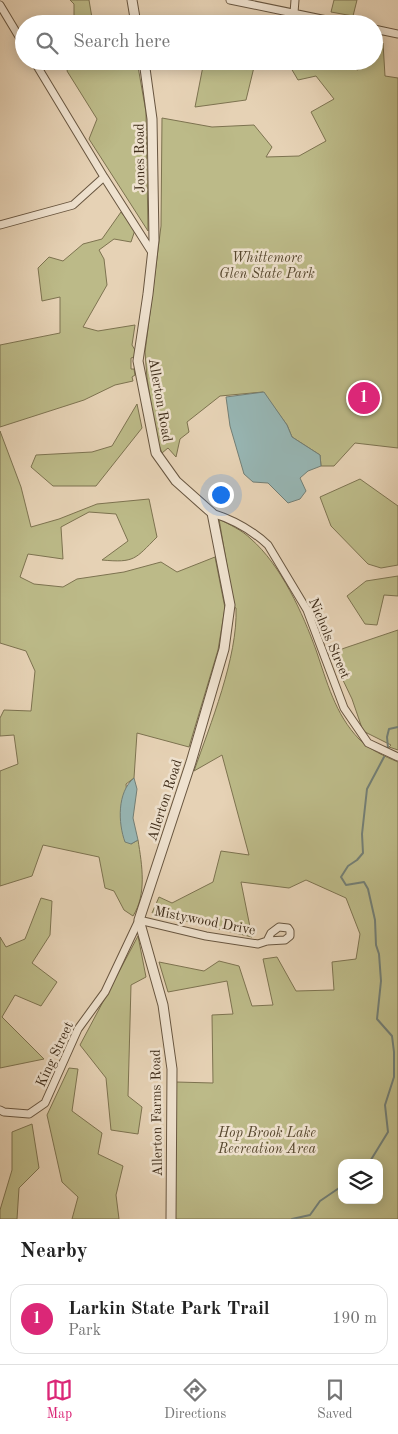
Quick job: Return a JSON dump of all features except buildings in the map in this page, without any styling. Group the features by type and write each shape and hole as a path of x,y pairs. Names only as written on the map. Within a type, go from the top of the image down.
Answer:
{"street":[{"path":"132,0 134,15"},
{"path":"230,0 303,15"},
{"path":"294,13 295,0"},
{"path":"0,5 15,29"},
{"path":"383,32 398,34"},
{"path":"39,70 153,254"},
{"name":"Jones Road","path":"145,70 152,119 153,254"},
{"path":"0,225 73,205 104,177"},
{"name":"Allerton Road","path":"139,920 191,762 224,649 230,605 212,512 176,481 156,453 138,361 153,254"},
{"name":"Nichols Street","path":"212,512 237,521 268,545 307,610 344,708 368,743 398,757"},
{"name":"Mistywood Drive","path":"139,920 206,936 258,944 267,941"},
{"name":"King Street","path":"0,1110 29,1114 45,1102 78,1029 104,992 139,920"},
{"name":"Allerton Farms Road","path":"139,920 163,1005 172,1069 170,1219"}],"green space":[{"path":"70,0 89,0 92,15 74,15 74,4"},
{"path":"334,0 357,0 353,15 331,12"},
{"name":"Whittemore Glen State Park","path":"383,43 385,76 398,78 398,448 355,443 334,466 321,466 320,455 292,437 287,425 263,392 220,396 187,422 189,432 180,439 176,457 168,448 162,453 156,437 145,352 161,226 162,118 212,127 254,125 272,147 266,157 299,156 326,141 311,112 334,99 316,76 298,80 292,70 383,70"},
{"path":"139,70 146,112 148,231 89,139 97,119 67,71"},
{"path":"202,70 253,70 246,100 195,107"},
{"path":"121,212 135,230 131,242 114,239 99,250 104,259 107,285 83,327 98,331 135,325 132,345 135,350 135,357 131,358 131,369 134,369 135,375 132,377 133,381 115,385 84,400 0,427 0,345 60,333 60,297 42,301 38,268 49,257 63,261 83,244 102,239"},
{"path":"137,404 142,428 96,486 53,486 31,467 36,455 92,452 112,446"},
{"path":"0,431 21,487 31,527 59,519 97,504 149,499 157,537 134,558 121,561 102,560 128,541 116,514 89,512 61,527 63,559 28,554 20,577 34,584 63,587 77,579 124,572 161,562 177,572 215,557 225,608 218,650 189,747 137,733 134,778 126,784 131,844 138,840 142,869 142,889 133,916 124,910 114,891 105,888 99,857 43,845 32,876 0,886 0,771 18,764 14,735 0,736 0,718 4,710 31,711 35,671 26,651 0,643"},
{"path":"360,479 398,506 398,565 381,568 368,564 331,526 320,497"},
{"name":"Hop Brook Lake Recreation Area","path":"219,519 240,530 251,539 272,562 281,576 305,621 328,686 338,708 351,729 368,746 398,762 398,1219 175,1219 176,1082 213,1083 212,1015 233,1014 227,981 168,992 159,962 204,971 219,961 239,966 252,1006 273,1005 263,959 277,957 296,991 334,990 332,962 356,959 360,934 346,898 306,880 289,888 241,882 252,937 152,913 159,897 172,903 213,882 221,851 249,855 222,755 194,771 228,669 233,648 236,608 234,607"},
{"path":"398,576 398,596 384,595 377,625 365,624 347,596 366,581"},
{"path":"398,630 398,750 389,747 391,745 363,731 352,699 330,653"},
{"path":"41,898 52,901 50,935 32,963 57,982 41,1006 15,995 2,1017 44,1059 0,1068 0,937 6,947 25,939"},
{"path":"138,936 146,977 131,985 128,1096 142,1107 138,1134 111,1130 106,1078 80,1045"},
{"path":"69,1068 78,1069 72,1111 102,1133 98,1154 123,1166 116,1195 119,1219 72,1219 78,1197 62,1182 47,1115"},
{"path":"32,1124 39,1168 19,1188 17,1219 0,1219 0,1210 12,1170 12,1132"}],"water":[{"path":"264,392 287,425 292,437 320,455 321,466 308,471 300,478 306,491 300,499 288,503 268,483 253,482 244,474 230,426 226,397"},
{"path":"134,778 137,789 133,818 138,840 131,844 125,842 121,826 120,808 124,791"}],"waterway":[{"path":"388,748 387,737 389,729 398,727"},
{"path":"371,1159 388,1132 385,1105 394,1077 394,1052 392,1036 377,1019 381,981 375,920 368,889 364,882 346,885 341,877 348,866 363,853 362,834 367,789 384,757"},
{"path":"292,1219 310,1215 320,1201 338,1189"}],"place":[{"name":"Larkin State Park Trail","path":"364,398"}]}
